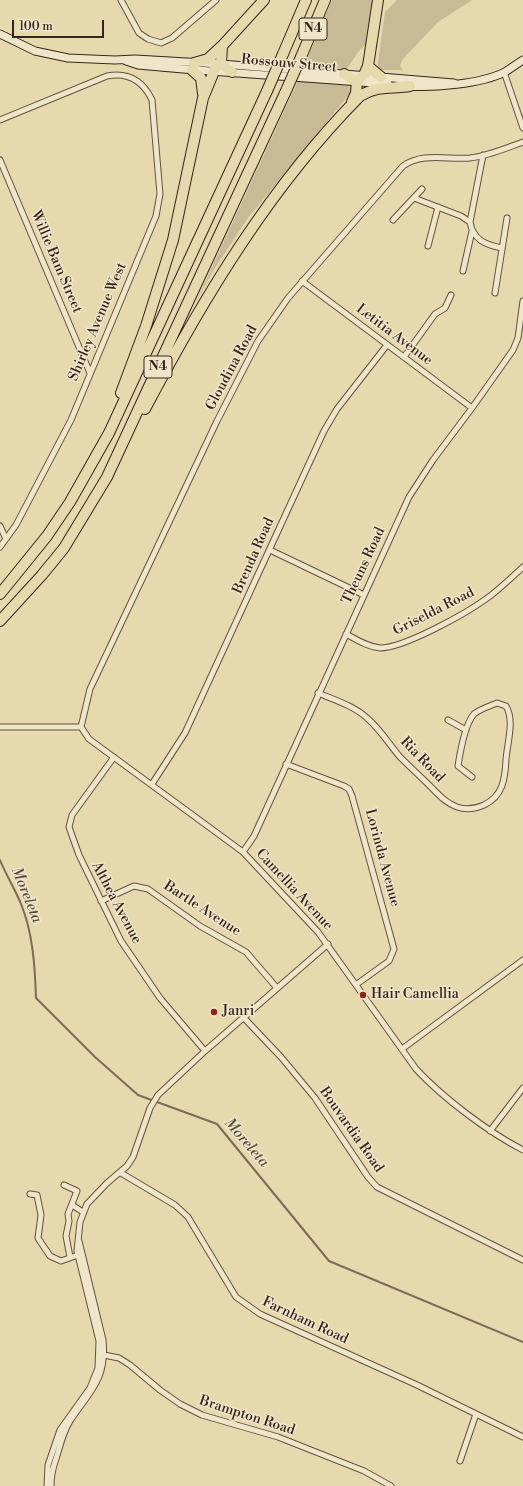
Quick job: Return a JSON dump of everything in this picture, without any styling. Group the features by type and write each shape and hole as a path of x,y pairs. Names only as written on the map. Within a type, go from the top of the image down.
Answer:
{"highway":[{"path":"203,98 203,81 193,66 208,59 222,46 264,0"},
{"name":"N4","path":"0,594 51,530 70,502 108,433 283,54 306,0"},
{"name":"N4","path":"0,621 42,575 64,548 107,477 285,93 325,0"},
{"path":"349,107 363,74 378,0"},
{"path":"108,433 173,240 203,98 217,66 222,46"},
{"path":"217,66 232,72"},
{"path":"344,74 363,74 381,77"},
{"path":"107,477 133,434 201,306 230,259 267,206 349,107 360,96 370,90 410,86"}],"main road":[{"path":"0,29 2,35"},
{"name":"Rossouw Street","path":"2,35 29,49 50,56 74,59 122,60 138,64 217,66 344,74"},
{"name":"Rossouw Street","path":"232,72 363,74 410,86 441,86 490,77 504,72 523,60"},
{"name":"Rossouw Street","path":"381,77 454,83"}],"street":[{"path":"121,0 134,27 141,35 158,43 170,40 216,0"},
{"path":"504,72 523,126"},
{"name":"Shirley Avenue West","path":"0,120 111,75 130,77 140,83 148,91 152,100 160,186 158,208 63,437 16,525 0,547"},
{"name":"Gloudina Road","path":"81,727 90,689 240,373 258,341 288,298 403,166 413,160 430,158 470,158 523,142"},
{"path":"483,155 470,222 472,231 478,240 493,247 502,248"},
{"name":"Willie Bam Street","path":"0,160 90,373"},
{"path":"393,220 422,189"},
{"path":"414,198 461,216 470,222"},
{"path":"428,246 438,207"},
{"path":"495,293 507,218"},
{"path":"463,271 472,231"},
{"name":"Letitia Avenue","path":"302,281 472,408"},
{"path":"404,357 435,314 445,308 451,296"},
{"name":"Theuns Road","path":"243,852 254,836 318,693 418,481 513,350 518,338 523,301"},
{"name":"Brenda Road","path":"152,784 185,733 324,431 337,409 387,345"},
{"path":"0,526 6,539"},
{"path":"270,550 364,595"},
{"name":"Griselda Road","path":"346,634 369,646 380,648 403,644 473,608 523,567"},
{"name":"Ria Road","path":"318,693 355,709 366,717 378,728 400,757 445,800 457,807 468,809 478,808 496,797 505,778 510,720 507,707 497,703 477,712 466,730"},
{"path":"448,720 466,730 458,766 472,777"},
{"path":"0,726 81,727"},
{"name":"Camellia Avenue","path":"81,727 87,736 114,757 243,852 328,944 416,1070 490,1131 523,1150"},
{"name":"Althea Avenue","path":"114,757 73,812 69,821 70,832 79,855 120,941 160,998 205,1051"},
{"name":"Lorinda Avenue","path":"286,764 344,786 348,789 352,796 394,949 389,961 357,984"},
{"name":"Bartle Avenue","path":"101,901 134,886 148,889 200,926 246,952 277,988"},
{"path":"47,1486 48,1465 54,1445 67,1419 90,1388 102,1354 78,1255 78,1238 83,1212 95,1194 121,1173 133,1157 152,1102 172,1081 205,1051 328,944"},
{"path":"402,1049 523,960"},
{"name":"Bouvardia Road","path":"244,1018 281,1057 315,1098 368,1177 377,1187 523,1260"},
{"path":"490,1131 523,1088"},
{"name":"Farnham Road","path":"121,1173 175,1205 188,1217 236,1297 248,1307 260,1314 523,1436"},
{"path":"64,1185 77,1191 68,1214 69,1221 66,1236 70,1257"},
{"path":"30,1194 37,1195 41,1215 38,1238 50,1256 57,1261 64,1261 70,1257 78,1255"},
{"path":"72,1205 83,1212"},
{"path":"51,1486 53,1467 64,1433 70,1421 94,1390 103,1367 103,1340 78,1238"},
{"name":"Brampton Road","path":"102,1354 119,1358 180,1404 202,1415 278,1437 364,1471 391,1486"},
{"path":"460,1462 476,1414"}],"shaded area":[{"path":"332,0 375,0 368,42 358,52 347,69 307,66 308,57"},
{"path":"397,0 472,0 438,22 402,60 400,66 403,70 381,70 378,68 378,62 385,12"},
{"path":"298,81 352,85 352,91 248,218 213,271 196,302"}],"waterway":[{"name":"Moreleta","path":"0,860 25,915 31,938 36,998 95,1057 138,1095 217,1124 329,1261 523,1342"}],"place":[{"name":"Hair Camellia","path":"363,995"},
{"name":"Janri","path":"214,1012"}]}
